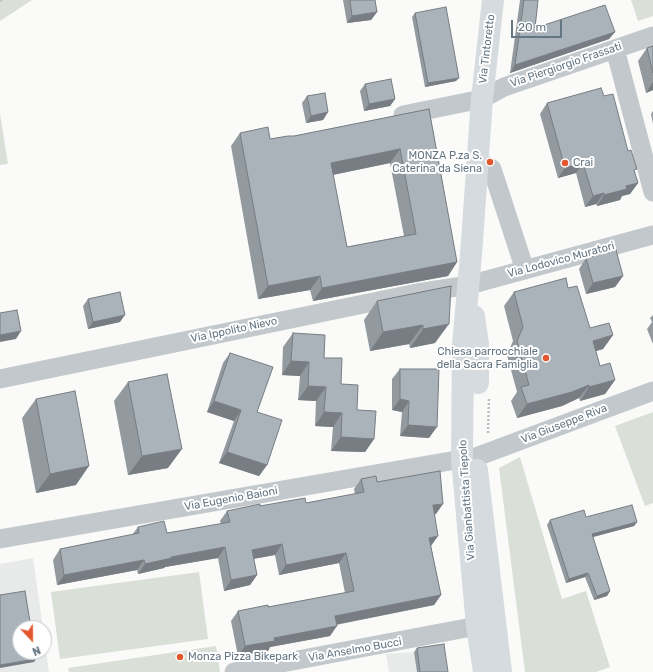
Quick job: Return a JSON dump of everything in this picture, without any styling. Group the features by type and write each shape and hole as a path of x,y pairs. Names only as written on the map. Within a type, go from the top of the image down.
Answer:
{"street":[{"name":"Via Tintoretto","path":"478,161 482,99 493,0"},
{"name":"Via Piergiorgio Frassati","path":"382,119 482,99 504,87 653,36"},
{"path":"615,48 651,185"},
{"path":"478,161 492,169 525,270"},
{"name":"Via Gianbattista Tiepolo","path":"478,161 463,345 477,626 484,672"},
{"name":"Via Lodovico Muratori","path":"469,285 653,235"},
{"name":"Via Ippolito Nievo","path":"0,379 417,293 469,285"},
{"name":"Via Giuseppe Riva","path":"469,458 653,390"},
{"name":"Via Gianbattista Tiepolo","path":"469,458 501,672"},
{"name":"Via Eugenio Baioni","path":"0,540 469,458"},
{"name":"Via Anselmo Bucci","path":"234,672 477,626"}],"shaded area":[{"path":"0,0 32,0 0,21"},
{"path":"631,0 653,0 653,16 638,21"},
{"path":"0,114 8,164 0,165"},
{"path":"653,412 653,503 645,506 615,426"},
{"path":"520,457 562,599 586,591 610,667 596,672 525,672 499,468"},
{"path":"33,558 42,620 12,620 12,660 47,660 49,672 0,672 0,564"},
{"path":"199,572 208,639 60,659 51,592"},
{"name":"Monza Pizza Bikepark","path":"216,646 220,672 69,672 68,668"},
{"path":"414,652 445,672 389,672 386,654"}],"building":[{"path":"350,0 375,0 377,12 352,16"},
{"path":"524,0 538,0 535,28 605,5 615,32 515,65"},
{"path":"446,7 459,78 428,83 415,13"},
{"path":"653,46 653,73 647,48"},
{"path":"391,79 395,99 369,104 365,84"},
{"path":"601,88 604,96 613,94 628,151 631,150 637,169 634,170 638,183 626,186 627,189 604,195 604,193 593,196 583,163 565,168 547,103"},
{"path":"325,93 328,112 311,116 307,96"},
{"path":"429,109 457,262 322,288 320,276 268,286 240,133 268,127 270,139 294,136","holes":["400,149 416,234 347,247 331,163"]},
{"path":"616,250 623,276 593,283 586,258"},
{"name":"Chiesa parrocchiale della Sacra Famiglia","path":"566,278 568,288 577,286 590,328 609,323 613,335 593,341 600,366 610,363 615,380 589,387 589,385 572,392 527,404 521,387 529,385 517,341 523,327 514,292"},
{"path":"451,286 449,324 423,329 423,325 383,332 377,301"},
{"path":"120,292 125,315 93,322 88,299"},
{"path":"17,310 21,331 0,335 0,313"},
{"path":"293,333 325,335 324,358 342,358 341,384 358,385 357,410 376,411 374,439 341,437 342,413 324,412 326,387 308,386 309,362 291,361"},
{"path":"230,353 273,367 257,412 282,420 267,465 227,452 241,410 214,401"},
{"path":"400,369 439,369 437,427 408,425 409,401 400,399"},
{"path":"167,374 182,449 142,456 128,382"},
{"path":"75,391 89,466 50,474 36,399"},
{"path":"440,471 443,504 433,505 438,536 429,538 441,595 335,616 337,626 274,638 275,641 245,646 238,611 354,591 346,553 286,565 282,544 252,550 257,575 231,580 225,547 171,557 172,558 145,564 144,560 64,575 60,549 139,533 138,527 164,521 167,533 230,522 227,511 260,504 260,506 305,498 306,503 364,492 361,479 376,476 377,482"},
{"path":"632,505 637,522 592,534 610,591 597,596 588,573 569,579 550,520 584,510 586,517"},
{"path":"25,591 30,620 12,620 12,660 30,660 0,665 0,595"},
{"path":"444,644 448,672 420,672 417,648"}],"place":[{"name":"MONZA P.za S. Caterina da Siena","path":"490,162"},
{"name":"Crai","path":"565,163"},
{"name":"Chiesa parrocchiale della Sacra Famiglia","path":"546,358"},
{"name":"Monza Pizza Bikepark","path":"180,657"}]}
